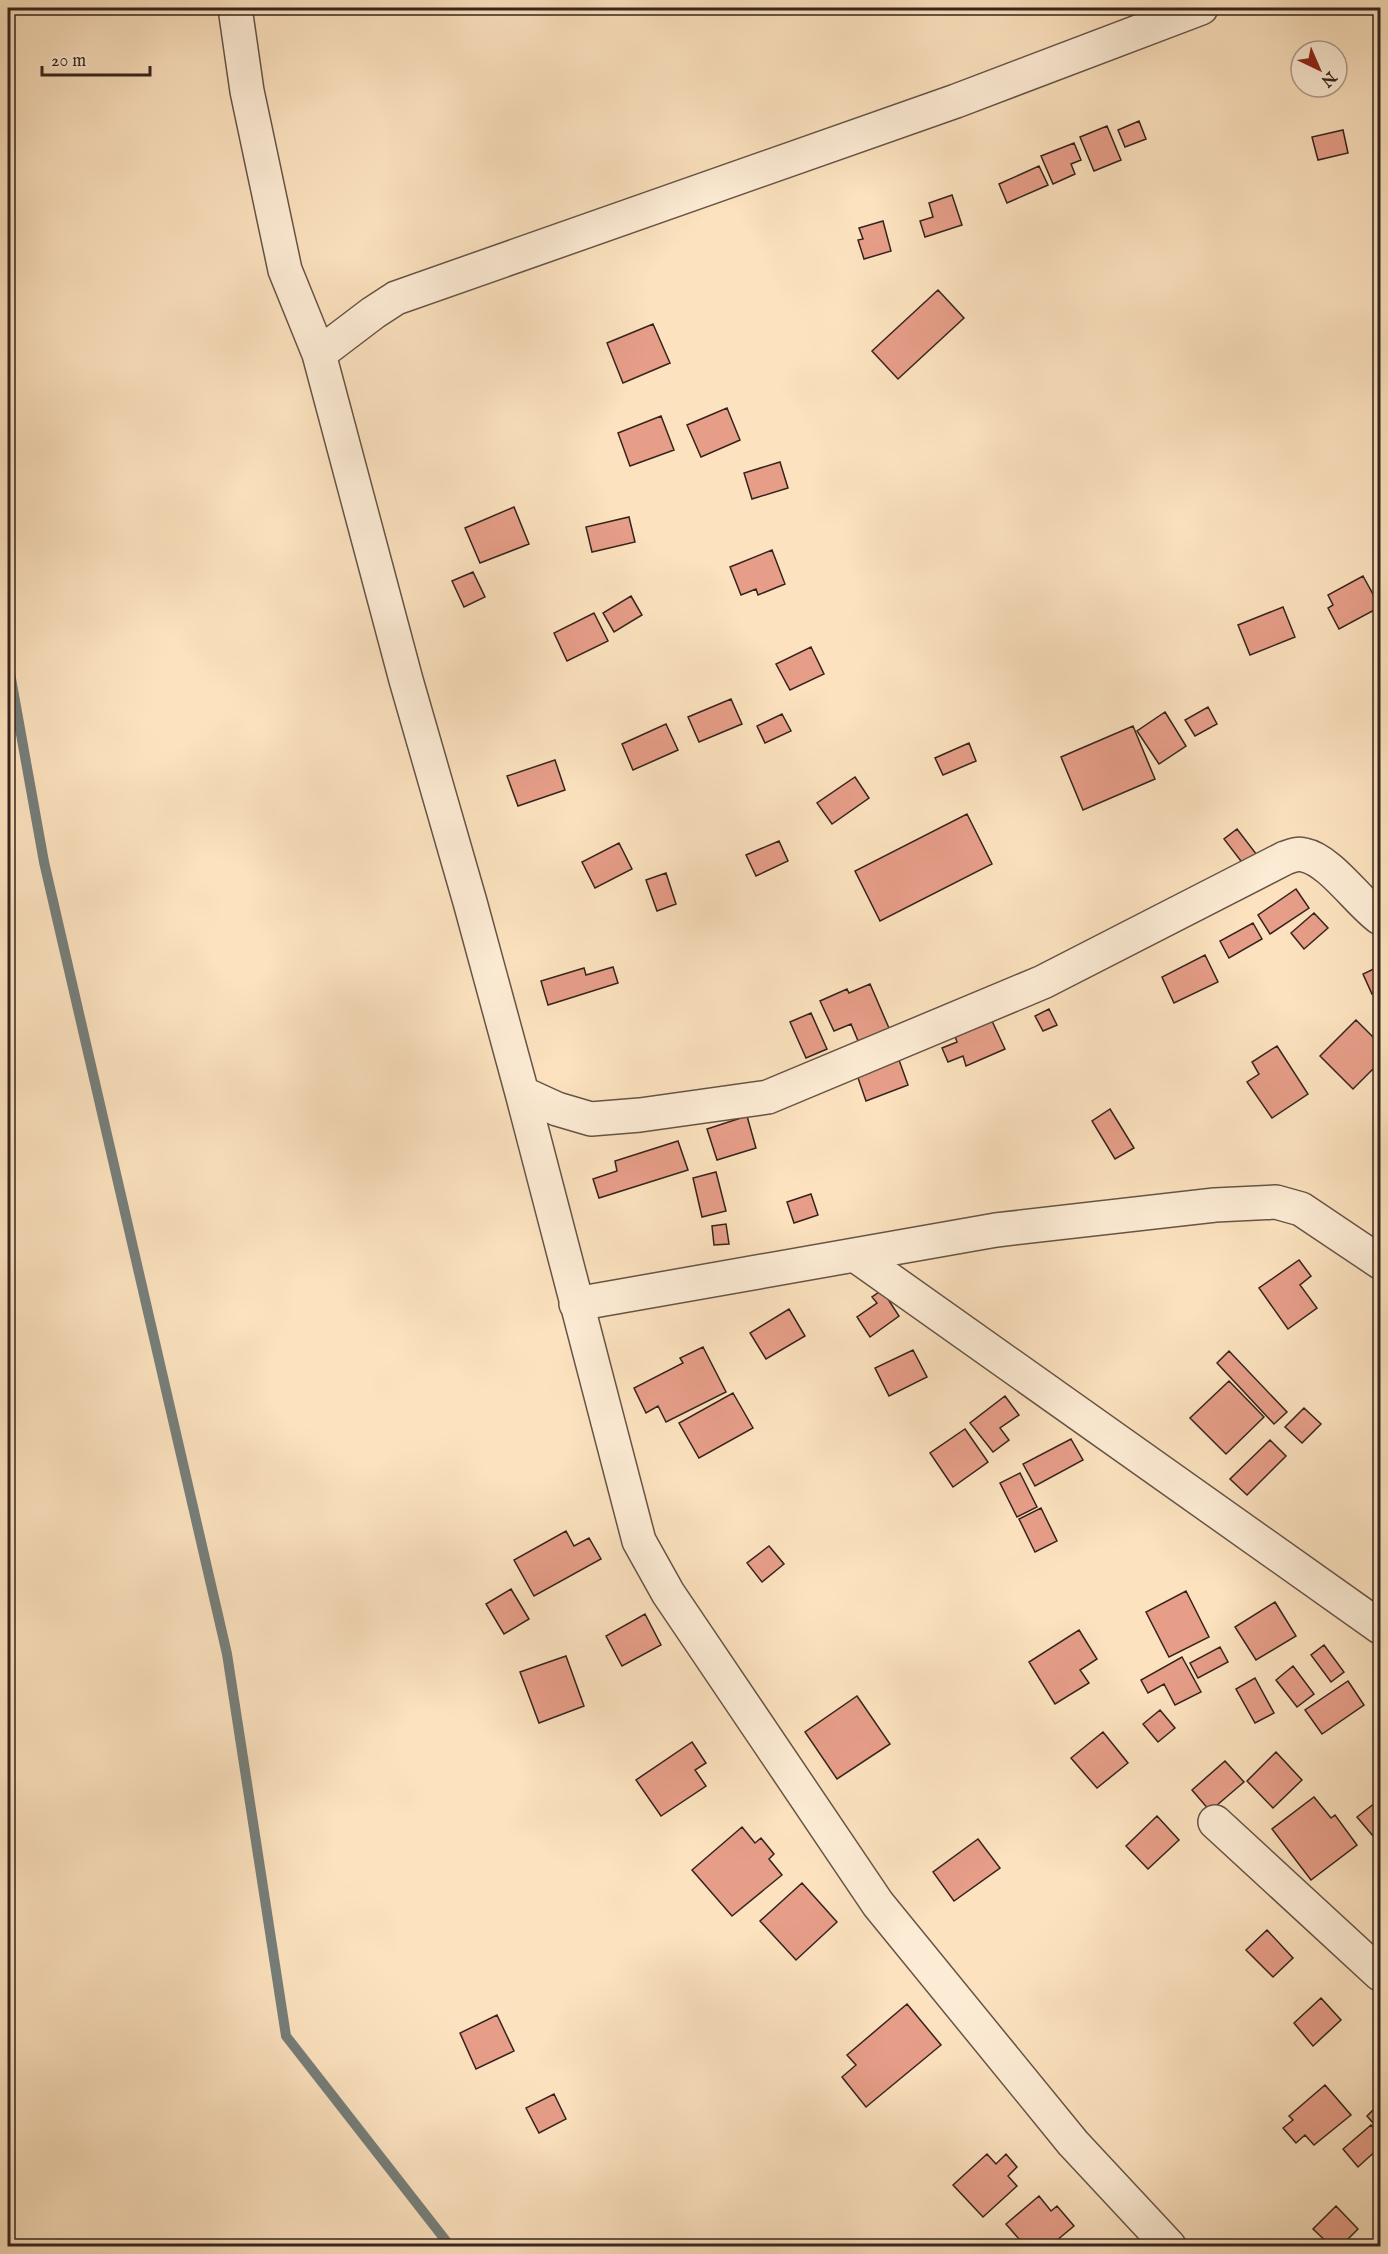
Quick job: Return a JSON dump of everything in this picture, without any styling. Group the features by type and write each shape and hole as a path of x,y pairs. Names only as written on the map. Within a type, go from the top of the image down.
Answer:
{"street":[{"path":"236,8 247,91 285,270 319,354 406,680 522,1093 639,1540 668,1593 878,1904 1073,2143 1170,2247"},
{"path":"319,354 396,298 956,101 1201,8"},
{"path":"522,1093 557,1109 591,1119 640,1115 768,1097 1043,982 1285,858 1302,854 1315,859 1380,918"},
{"path":"576,1304 996,1230 1215,1205 1276,1202 1301,1209 1380,1262"},
{"path":"855,1255 1380,1627"},
{"path":"1215,1822 1380,1974"}],"building":[{"path":"1139,121 1146,139 1125,147 1118,130"},
{"path":"1107,126 1121,160 1094,171 1080,137"},
{"path":"1343,130 1348,153 1318,160 1312,137"},
{"path":"1074,143 1081,160 1071,164 1075,174 1053,184 1041,156"},
{"path":"1039,166 1048,185 1007,203 999,184"},
{"path":"952,195 962,225 925,237 920,221 933,217 929,203"},
{"path":"883,221 891,251 864,259 858,240 863,239 859,228"},
{"path":"938,290 964,318 898,379 872,351"},
{"path":"653,324 670,363 623,383 607,343"},
{"path":"727,408 740,440 701,457 687,425"},
{"path":"661,416 674,450 630,466 618,433"},
{"path":"780,462 788,488 752,499 744,473"},
{"path":"514,507 529,544 480,563 465,528"},
{"path":"629,517 635,542 592,552 586,527"},
{"path":"772,550 785,584 758,595 756,589 741,595 730,567"},
{"path":"473,572 485,597 464,607 452,581"},
{"path":"1363,576 1380,607 1339,629 1328,608 1333,605 1328,595"},
{"path":"631,596 642,615 614,632 603,613"},
{"path":"1283,607 1295,637 1250,655 1238,625"},
{"path":"594,613 608,641 567,661 554,633"},
{"path":"811,647 824,674 790,690 776,664"},
{"path":"731,699 742,724 699,742 688,717"},
{"path":"1208,707 1217,724 1195,736 1185,720"},
{"path":"1165,712 1186,746 1159,764 1137,731"},
{"path":"782,714 791,731 765,743 757,726"},
{"path":"666,724 678,750 633,770 622,744"},
{"path":"1133,726 1155,779 1083,810 1061,757"},
{"path":"969,743 976,761 943,775 935,758"},
{"path":"555,760 565,790 518,806 507,776"},
{"path":"855,777 869,798 832,824 817,803"},
{"path":"967,814 992,864 880,921 855,871"},
{"path":"1237,829 1257,855 1244,865 1224,839"},
{"path":"779,841 788,861 756,876 746,855"},
{"path":"619,843 632,869 595,888 582,862"},
{"path":"666,873 676,904 657,911 646,880"},
{"path":"1296,889 1309,908 1270,934 1258,915"},
{"path":"1314,913 1328,928 1304,949 1291,933"},
{"path":"1253,923 1262,939 1229,958 1220,941"},
{"path":"1205,955 1218,982 1174,1003 1162,977"},
{"path":"1380,966 1380,991 1372,994 1363,974"},
{"path":"613,967 618,983 548,1005 541,981 584,968 586,975"},
{"path":"870,984 892,1035 861,1048 851,1024 834,1031 820,1001 847,989 849,993"},
{"path":"1049,1009 1057,1025 1043,1031 1035,1016"},
{"path":"811,1013 827,1049 806,1058 790,1022"},
{"path":"1356,1020 1380,1044 1380,1062 1353,1089 1320,1056"},
{"path":"992,1021 1005,1049 966,1066 963,1056 948,1062 942,1048 957,1042 955,1036"},
{"path":"1277,1046 1308,1094 1272,1118 1247,1082 1259,1074 1252,1062"},
{"path":"899,1060 908,1085 866,1101 857,1075"},
{"path":"1110,1109 1134,1148 1115,1159 1092,1121"},
{"path":"747,1116 756,1148 717,1160 707,1129"},
{"path":"678,1141 688,1170 599,1198 593,1179 617,1171 615,1161"},
{"path":"716,1172 726,1211 702,1217 693,1178"},
{"path":"811,1194 818,1215 794,1223 787,1202"},
{"path":"726,1224 729,1244 714,1245 712,1226"},
{"path":"1299,1260 1311,1276 1300,1285 1317,1308 1288,1329 1259,1288"},
{"path":"882,1290 899,1316 870,1337 857,1317 877,1303 872,1297"},
{"path":"789,1309 805,1336 766,1359 750,1333"},
{"path":"703,1347 726,1392 666,1422 658,1406 646,1413 634,1388 683,1363 680,1358"},
{"path":"913,1350 927,1377 889,1396 875,1368"},
{"path":"1229,1351 1287,1412 1274,1424 1217,1363"},
{"path":"1229,1381 1264,1417 1226,1454 1190,1418"},
{"path":"733,1393 753,1428 699,1458 679,1423"},
{"path":"1005,1396 1019,1415 1000,1428 1009,1440 993,1452 970,1423"},
{"path":"1304,1408 1321,1424 1302,1443 1285,1427"},
{"path":"965,1429 988,1462 953,1487 930,1453"},
{"path":"1071,1439 1083,1460 1035,1486 1023,1464"},
{"path":"1270,1440 1286,1456 1247,1495 1230,1479"},
{"path":"1020,1473 1037,1507 1017,1517 1000,1483"},
{"path":"1041,1508 1057,1541 1035,1552 1019,1519"},
{"path":"566,1531 574,1546 589,1538 601,1559 534,1596 514,1560"},
{"path":"769,1546 784,1564 762,1582 747,1563"},
{"path":"511,1589 529,1619 504,1634 486,1604"},
{"path":"1186,1591 1209,1637 1169,1657 1146,1612"},
{"path":"1275,1602 1296,1636 1256,1660 1235,1627"},
{"path":"645,1614 661,1645 622,1666 606,1636"},
{"path":"1079,1630 1097,1659 1080,1670 1089,1683 1055,1704 1029,1662"},
{"path":"1324,1645 1344,1672 1331,1682 1311,1655"},
{"path":"1220,1647 1228,1662 1198,1678 1190,1663"},
{"path":"566,1656 584,1706 539,1723 520,1672"},
{"path":"1182,1657 1201,1692 1175,1705 1164,1684 1148,1693 1141,1680"},
{"path":"1293,1666 1314,1694 1297,1707 1276,1680"},
{"path":"1255,1678 1274,1713 1255,1723 1236,1689"},
{"path":"1348,1681 1364,1705 1322,1734 1305,1710"},
{"path":"857,1696 890,1744 837,1779 805,1732"},
{"path":"1160,1710 1175,1728 1158,1742 1143,1724"},
{"path":"1103,1732 1128,1763 1097,1788 1071,1758"},
{"path":"692,1742 706,1763 695,1770 706,1786 661,1816 636,1780"},
{"path":"1276,1752 1302,1780 1273,1808 1247,1781"},
{"path":"1225,1761 1244,1782 1210,1811 1192,1790"},
{"path":"1314,1797 1331,1818 1335,1815 1357,1845 1311,1880 1272,1829"},
{"path":"1380,1799 1380,1830 1373,1836 1357,1817"},
{"path":"1157,1816 1179,1840 1148,1869 1126,1846"},
{"path":"742,1827 755,1843 761,1838 774,1854 769,1859 782,1875 732,1916 692,1870"},
{"path":"978,1839 1000,1868 954,1901 933,1872"},
{"path":"802,1883 837,1922 796,1960 760,1921"},
{"path":"1267,1930 1293,1958 1273,1977 1246,1950"},
{"path":"1321,1998 1341,2020 1313,2046 1294,2023"},
{"path":"907,2004 941,2045 866,2107 842,2077 856,2065 847,2055"},
{"path":"497,2015 514,2051 476,2069 460,2033"},
{"path":"1325,2085 1351,2115 1314,2145 1305,2135 1296,2143 1283,2128 1293,2120 1289,2116"},
{"path":"554,2094 566,2119 539,2133 526,2108"},
{"path":"1380,2103 1380,2131 1367,2116"},
{"path":"1371,2125 1380,2135 1380,2147 1358,2167 1343,2149"},
{"path":"987,2154 996,2164 1006,2154 1017,2167 1008,2176 1017,2186 983,2217 953,2185"},
{"path":"1039,2196 1051,2211 1057,2206 1074,2226 1050,2246 1025,2246 1006,2224"},
{"path":"1336,2206 1358,2229 1341,2246 1331,2246 1313,2229"}],"waterway":[{"path":"8,662 44,862 227,1654 286,2036 450,2246"}]}
